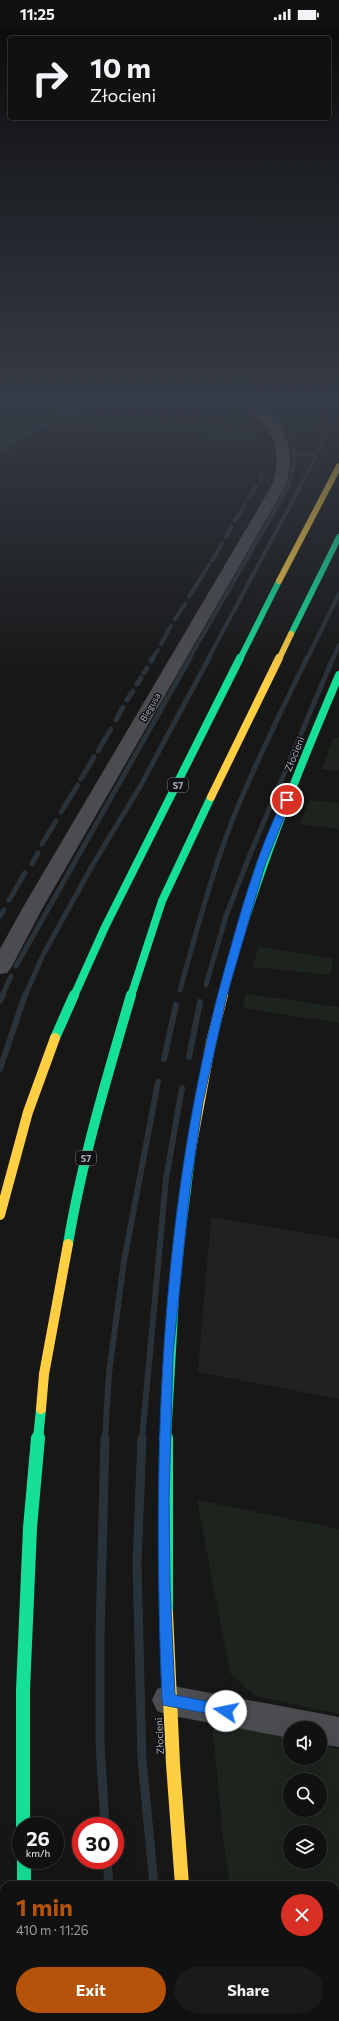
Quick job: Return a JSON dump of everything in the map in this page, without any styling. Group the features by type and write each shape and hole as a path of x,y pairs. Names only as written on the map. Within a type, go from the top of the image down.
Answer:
{"main road":[{"name":"S7","path":"0,1215 14,1161 49,1053 89,962 257,630 323,496"},
{"name":"S7","path":"23,1817 23,1690 30,1521 44,1374 75,1203 110,1066 137,974 162,901 209,801 339,537"},
{"name":"Złocieni","path":"182,1881 168,1700 164,1586 164,1432 171,1315 191,1146 198,1102 222,995 254,885 263,858 339,675"},
{"path":"24,1869 24,1881"}],"street":[{"name":"Biegusa","path":"0,968 35,903 105,786 273,496"},
{"path":"168,1700 283,1722"},
{"path":"327,1730 339,1732"}],"shaded area":[{"path":"333,738 339,738 339,771 322,769"},
{"path":"333,738 339,738 339,761 326,759"},
{"path":"310,800 339,803 339,829 300,824"},
{"path":"258,947 333,958 330,975 253,967"},
{"path":"246,994 339,1007 339,1023 243,1008"},
{"path":"211,1217 339,1239 339,1399 198,1372"},
{"path":"197,1500 339,1529 339,1714 255,1696 230,1673"},
{"path":"212,1718 283,1735 283,1765 327,1765 327,1746 339,1749 339,1881 229,1881 223,1839"}],"waterway":[{"path":"189,659 283,496"},
{"path":"208,659 295,496"},
{"path":"235,521 245,504"},
{"path":"226,537 232,527"},
{"path":"212,561 222,543"},
{"path":"189,597 209,565"},
{"path":"307,659 339,594"},
{"path":"175,619 185,604"},
{"path":"161,644 171,626"},
{"path":"333,659 339,645"},
{"path":"152,659 158,650"},
{"path":"16,966 190,658"},
{"path":"143,781 209,658"},
{"path":"180,990 224,842 240,800 307,658"},
{"path":"206,985 226,916 249,857 333,658"},
{"path":"144,673 147,668"},
{"path":"137,684 141,678"},
{"path":"127,700 133,691"},
{"path":"116,720 123,707"},
{"path":"98,751 111,729"},
{"path":"81,779 94,757"},
{"path":"61,812 78,785"},
{"path":"25,996 43,955 92,866 141,785"},
{"path":"42,844 56,821"},
{"path":"32,864 38,853"},
{"path":"9,900 25,873"},
{"path":"0,916 4,910"},
{"path":"2,996 11,976"},
{"path":"0,1001 3,995"},
{"path":"0,1069 25,995"},
{"path":"189,1057 200,1002"},
{"path":"164,1059 176,1005"},
{"path":"105,1439 109,1373 124,1261 158,1082"},
{"path":"142,1439 166,1179 182,1088"},
{"path":"104,1817 100,1743 100,1635 105,1438"},
{"path":"142,1438 137,1564 142,1760 154,1881"},
{"path":"108,1869 109,1881"}],"traffic: fast":[{"path":"291,634 339,537"},
{"path":"55,1038 105,927 279,581"},
{"path":"229,973 252,897 278,822 339,675"},
{"path":"68,1244 75,1203 110,1066 137,974 162,901 211,797"},
{"path":"166,1613 165,1469 168,1373 175,1278 191,1149"},
{"path":"23,1817 23,1690 30,1528 41,1409"},
{"path":"24,1869 24,1881"}],"traffic: slow":[{"path":"279,581 323,496"},
{"path":"211,797 291,634"},
{"path":"191,1149 211,1042 229,973"},
{"path":"0,1215 28,1112 55,1038"},
{"path":"41,1409 44,1374 68,1244"},
{"path":"166,1613 173,1764 182,1881"}],"route":[{"path":"226,1711 168,1700 163,1499 163,1455 168,1354 185,1188 198,1102 222,995 241,926 260,865 287,800"}]}
